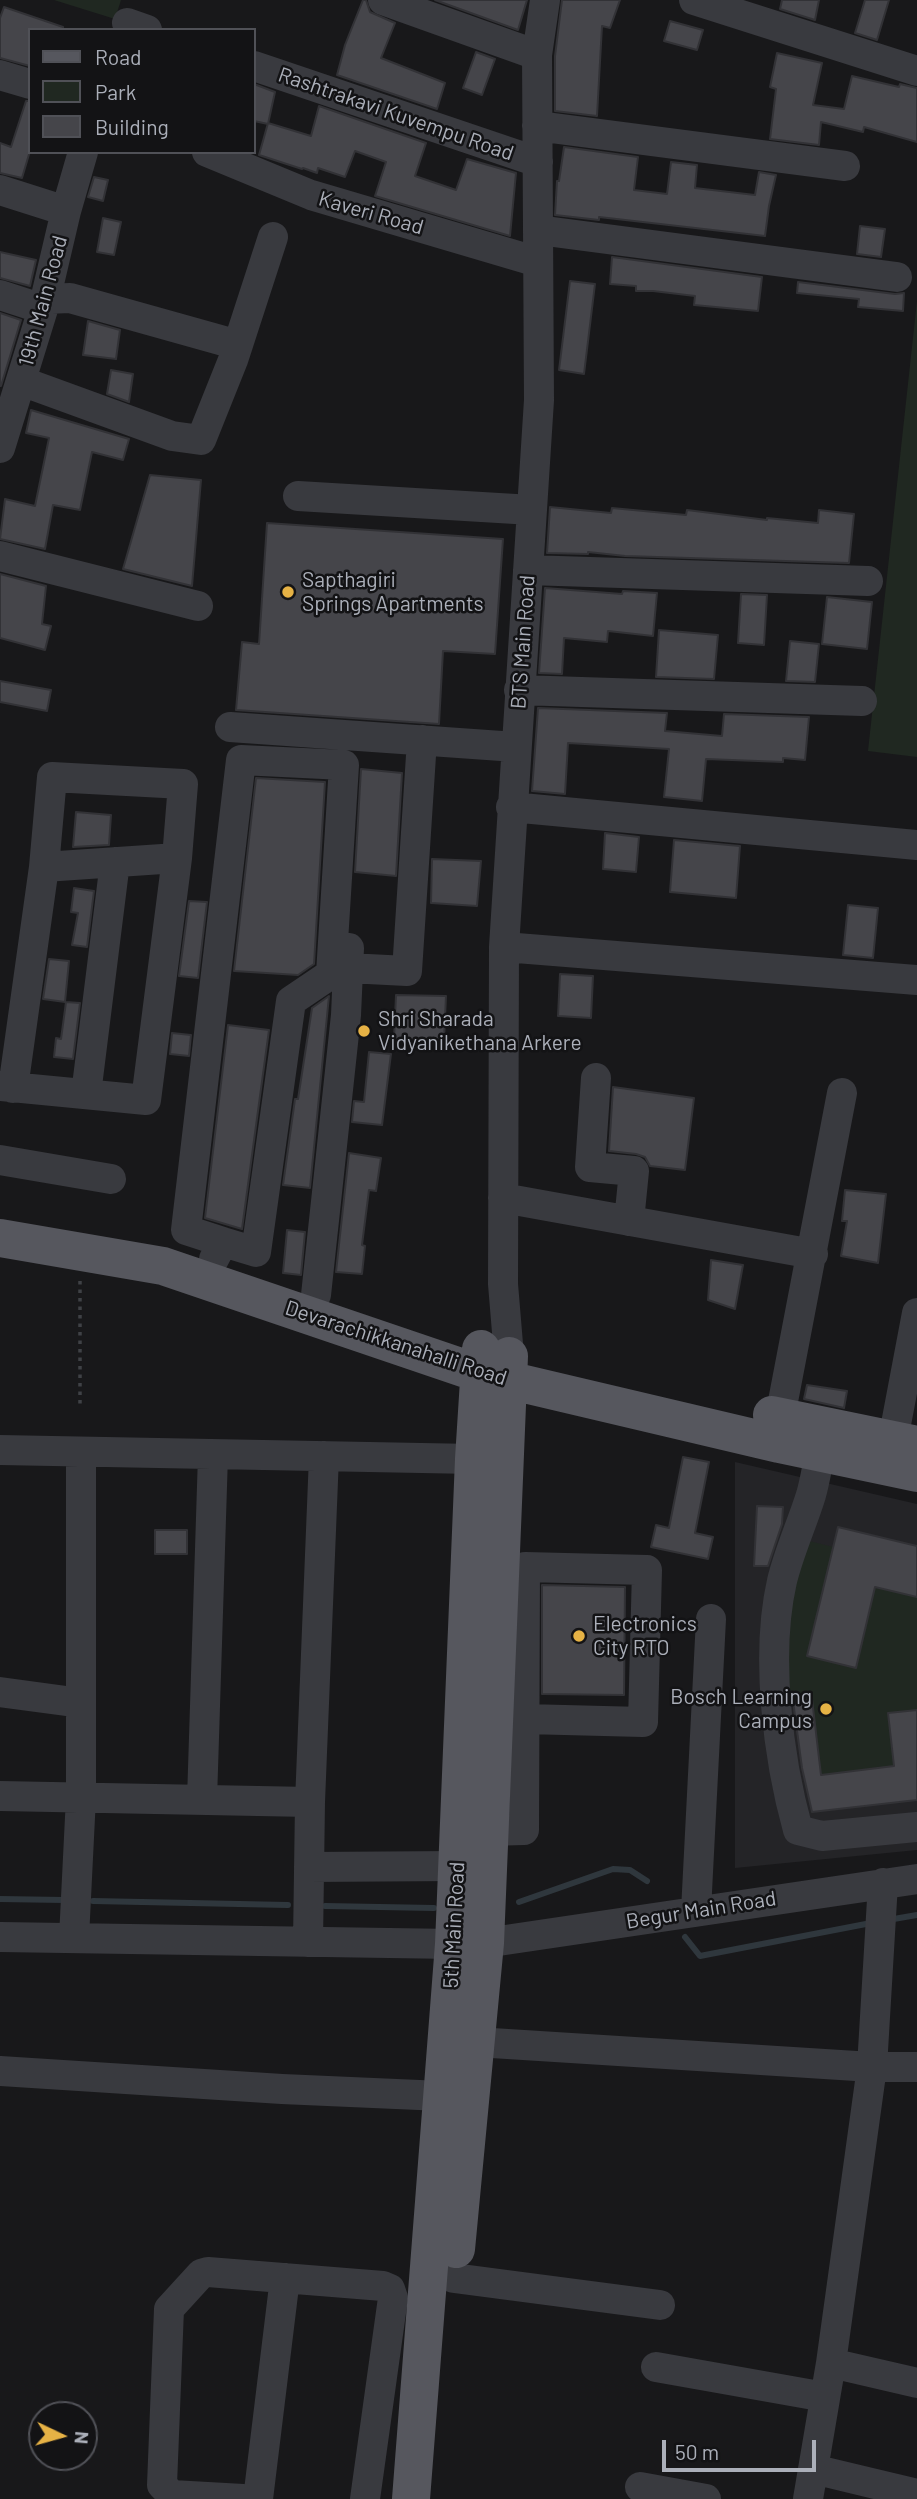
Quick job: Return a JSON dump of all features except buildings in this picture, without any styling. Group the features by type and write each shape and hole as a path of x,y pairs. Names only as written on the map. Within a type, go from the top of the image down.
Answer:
{"main road":[{"name":"Devarachikkanahalli Road","path":"0,1212 218,1251 316,1295 438,1339 494,1365 780,1417 905,1443"},
{"name":"Devarachikkanahalli Road","path":"0,1238 163,1266 494,1365 820,1453 917,1474"},
{"name":"5th Main Road","path":"433,2499 476,2042 469,1943 457,1866 474,1459 494,1365"},
{"name":"5th Main Road","path":"411,2499 442,2096 488,1831 494,1365"}],"street":[{"path":"383,0 537,55"},
{"name":"BTS Main Road","path":"494,1365 503,1284 504,947 539,400 537,55 545,0"},
{"path":"694,0 917,71"},
{"name":"Rashtrakavi Kuvempu Road","path":"256,67 538,162"},
{"path":"0,75 28,83"},
{"path":"537,126 845,166"},
{"name":"19th Main Road","path":"0,448 45,304 66,211 82,154"},
{"name":"Kaveri Road","path":"212,154 311,195 538,262"},
{"path":"0,190 66,211"},
{"path":"538,230 897,277"},
{"path":"21,381 172,436 201,440 238,345 273,237"},
{"path":"0,295 45,304 69,298 238,345"},
{"path":"298,496 532,510"},
{"path":"0,556 198,606"},
{"path":"528,570 868,581"},
{"path":"519,690 862,701"},
{"path":"230,727 516,747"},
{"path":"348,968 407,971 422,740"},
{"path":"316,1295 346,1015 359,752"},
{"path":"241,760 344,765 331,974 291,1001 256,1252 218,1251 186,1230 241,760"},
{"path":"52,777 183,783 177,858 146,1100 6,1087 44,867 52,777"},
{"path":"511,807 917,845"},
{"path":"44,867 177,858"},
{"path":"86,1094 115,862"},
{"path":"504,947 917,980"},
{"path":"596,1077 590,1167 634,1171 629,1221"},
{"path":"780,1417 842,1093"},
{"path":"0,1160 111,1179"},
{"path":"503,1198 813,1254"},
{"path":"905,1443 917,1312"},
{"path":"0,1450 474,1459"},
{"path":"74,1938 81,1797 81,1452"},
{"path":"820,1453 811,1493 782,1580 777,1609 775,1681 787,1790 798,1830 822,1836 917,1827"},
{"path":"202,1800 212,1455"},
{"path":"308,1942 310,1802 324,1456"},
{"path":"488,1831 524,1830 525,1567 647,1570 643,1722 525,1719"},
{"path":"696,1911 711,1619"},
{"path":"0,1692 81,1703"},
{"path":"0,1796 310,1802"},
{"path":"309,1867 457,1866"},
{"name":"Begur Main Road","path":"0,1937 469,1943 917,1879"},
{"path":"808,2499 831,2364 872,2067 883,1883"},
{"path":"476,2042 872,2067 917,2067"},
{"path":"0,2071 442,2096"},
{"path":"243,2499 172,2495 162,2485 169,2309 201,2274 208,2272 383,2286 390,2290 393,2298 365,2499"},
{"path":"258,2499 285,2278"},
{"path":"454,2278 660,2305"},
{"path":"831,2364 917,2382"},
{"path":"656,2367 825,2397"},
{"path":"379,2403 418,2406"},
{"path":"813,2469 917,2494"},
{"path":"640,2487 706,2499"}],"path":[{"path":"80,1251 80,1405"}],"shaded area":[{"name":"Bosch Learning Campus","path":"735,1462 917,1504 917,1850 735,1868"}],"green space":[{"path":"54,0 121,0 115,19"},
{"path":"917,301 917,757 868,751"},
{"path":"805,1540 833,1547 808,1656 856,1667 875,1587 917,1597 917,1710 888,1713 894,1766 821,1775 812,1699 788,1702 779,1650"}],"waterway":[{"path":"519,1902 613,1869 630,1870 647,1881"},
{"path":"0,1899 64,1900"},
{"path":"93,1901 288,1905"},
{"path":"325,1906 434,1908"},
{"path":"888,1920 917,1915"},
{"path":"685,1937 700,1956 871,1923"}],"place":[{"name":"Sapthagiri Springs Apartments","path":"288,592"},
{"name":"Shri Sharada Vidyanikethana Arkere","path":"364,1031"},
{"name":"Electronics City RTO","path":"579,1636"},
{"name":"Bosch Learning Campus","path":"826,1709"}]}
